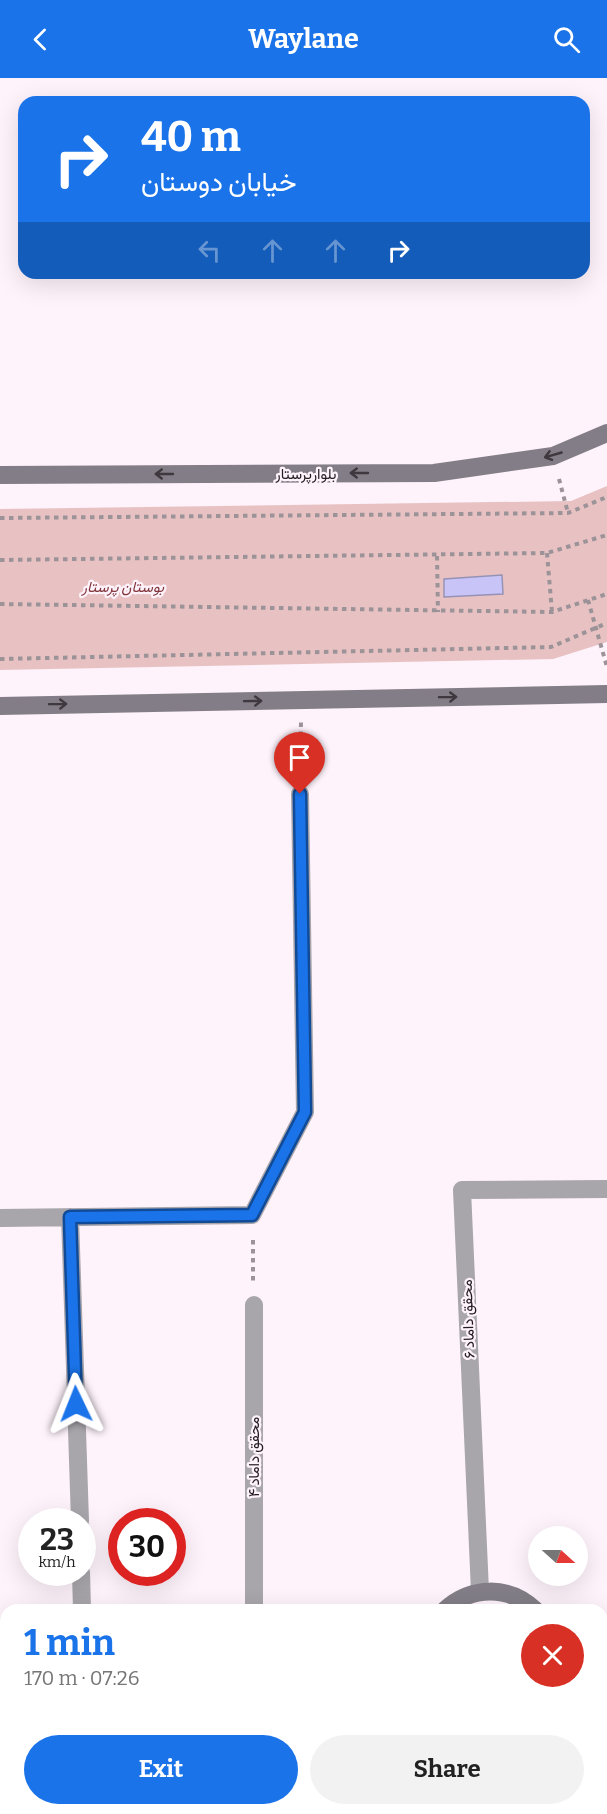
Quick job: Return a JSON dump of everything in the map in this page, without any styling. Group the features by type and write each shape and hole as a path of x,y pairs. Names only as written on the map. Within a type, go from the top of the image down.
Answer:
{"street":[{"name":"بلوارپرستار","path":"0,475 434,473 553,456 607,434"},
{"path":"0,706 607,694"},
{"path":"0,1218 252,1215 305,1112 300,794"},
{"name":"محقق داماد ۶","path":"480,1591 462,1190 607,1189"},
{"path":"70,1217 80,1508"},
{"name":"محقق داماد ۴","path":"254,1305 254,1604"},
{"path":"81,1586 82,1604"},
{"path":"451,1604 456,1599 480,1591 504,1592 529,1604"}],"path":[{"path":"553,456 568,513"},
{"path":"0,518 568,513 607,497"},
{"path":"0,560 548,553 607,535"},
{"path":"548,553 552,612"},
{"path":"437,555 438,612"},
{"path":"0,603 438,612 552,612 607,594"},
{"path":"588,600 607,667"},
{"path":"0,659 551,647 607,623"},
{"path":"300,794 301,700"},
{"path":"252,1215 254,1305"}],"green space":[{"name":"بوستان پرستار","path":"607,486 607,642 553,659 0,670 0,509 571,501"}],"shaded area":[{"path":"502,575 503,594 444,597 444,579"}],"route":[{"path":"76,1404 70,1217 252,1215 305,1112 300,794"}]}
